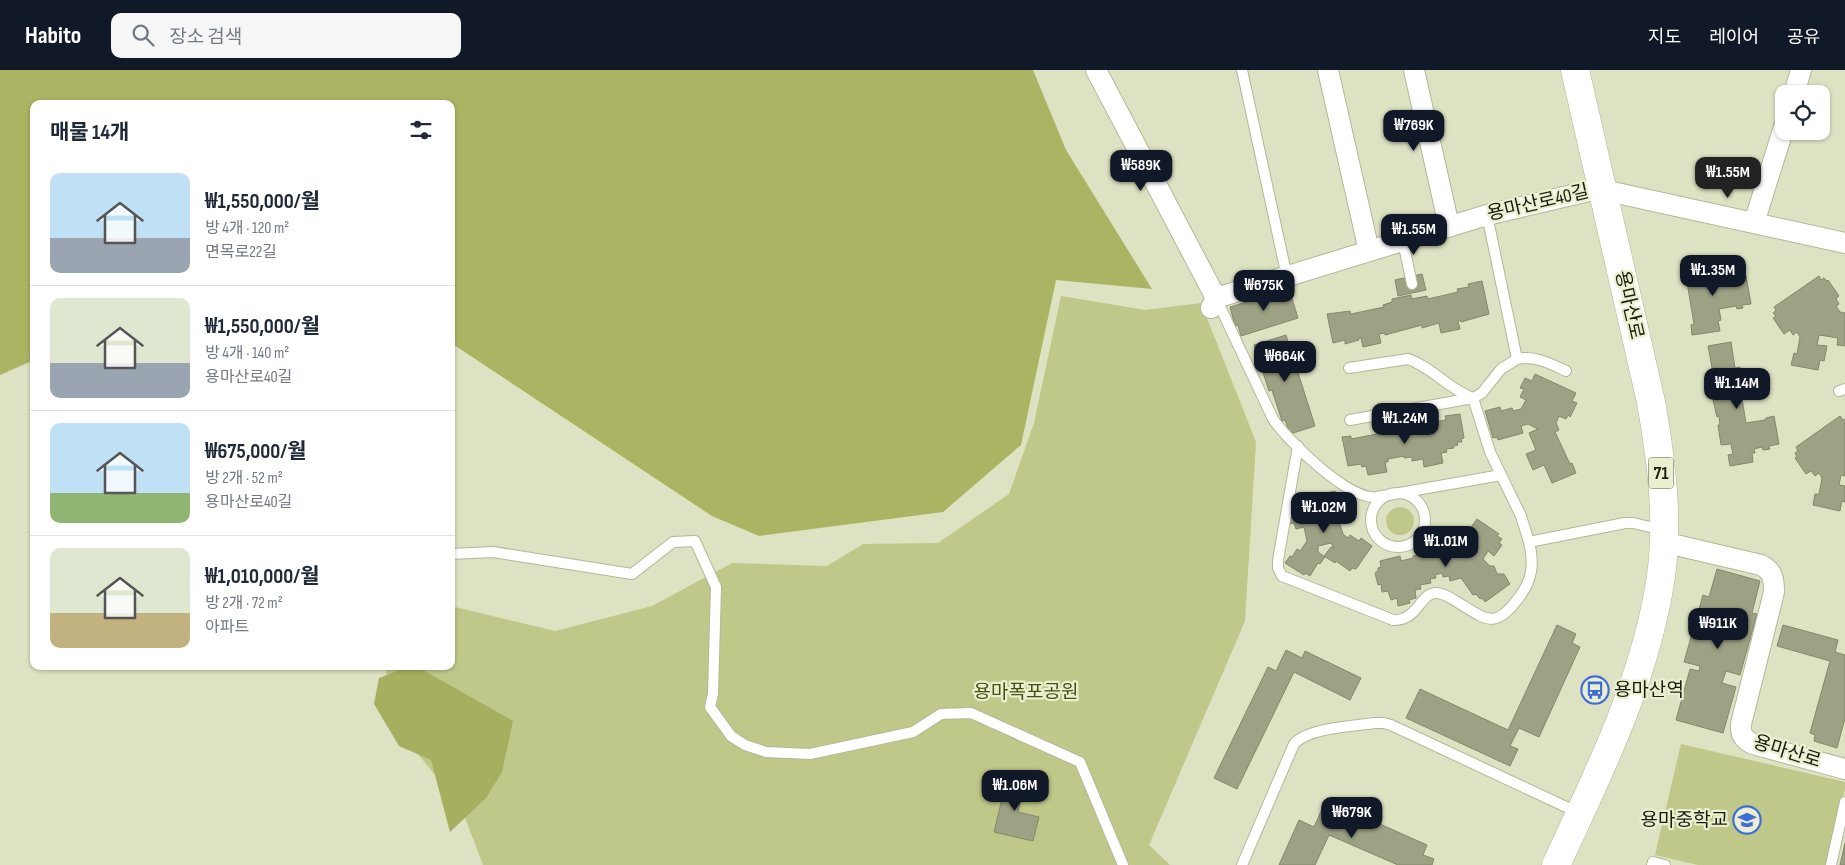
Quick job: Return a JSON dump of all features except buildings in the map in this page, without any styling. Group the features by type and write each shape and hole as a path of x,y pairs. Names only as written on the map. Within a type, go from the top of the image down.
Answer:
{"main road":[{"name":"용마산로","path":"1556,865 1612,743 1628,702 1641,661 1661,576 1663,536 1663,490 1651,402 1575,70"}],"street":[{"path":"1096,70 1214,303"},
{"path":"1328,70 1369,251"},
{"path":"1414,70 1449,226"},
{"path":"1797,85 1801,70"},
{"path":"1754,223 1780,140"},
{"path":"1602,189 1845,243"},
{"name":"용마산로40길","path":"1214,303 1287,277 1449,226 1487,215 1602,189"},
{"name":"용마산로","path":"1663,536 1761,565 1774,577 1774,592 1741,724 1742,734 1744,739 1753,744 1845,768"}],"lane":[{"path":"1242,70 1287,277"},
{"path":"1487,215 1517,359"},
{"path":"1403,242 1412,284"},
{"path":"1214,303 1273,419 1282,432 1324,471 1360,495 1371,498 1501,475"},
{"path":"1349,368 1408,359 1417,363 1458,392 1473,398"},
{"path":"1350,420 1473,398 1482,392 1502,369 1517,359 1536,360 1566,371"},
{"path":"1298,446 1278,560 1278,568 1282,576 1393,620 1407,617 1429,594 1437,593 1446,595 1484,618 1492,620 1510,611 1527,586 1533,564 1521,516 1490,452 1473,398"},
{"path":"1395,494 1411,496 1423,509 1426,518 1422,534 1408,546 1390,546 1382,542 1372,527 1374,509 1379,502 1395,494"},
{"path":"1529,542 1625,523 1633,523 1663,536"},
{"path":"455,554 493,552 632,574 673,542 695,541 716,587 713,694 710,707 730,736 745,745 766,752 810,754 913,732 942,714 971,713 1080,762 1123,865"},
{"path":"1242,865 1294,744 1298,739 1311,733 1375,723 1384,723 1391,726 1580,814"},
{"path":"1831,865 1845,802"},
{"path":"1652,865 1653,862 1665,865"}],"green space":[{"name":"용마폭포공원","path":"1061,296 1145,310 1201,303 1256,442 1245,621 1149,845 1170,865 483,865 461,807 396,727 386,670 455,670 455,607 555,631 652,606 732,563 827,566 863,544 938,543 1009,494 1034,423"},
{"path":"1400,507 1410,511 1414,521 1410,531 1400,535 1390,531 1386,521 1390,511"},
{"name":"용마중학교","path":"1681,744 1845,782 1827,865 1698,865 1655,855"}],"shaded area":[{"path":"0,70 1033,70 1066,150 1152,289 1056,280 1021,445 943,512 759,536 712,516 455,346 455,100 30,100 30,362 0,375"},
{"path":"400,670 423,670 513,721 502,772 486,798 450,832 431,760 399,746 374,704 379,678"}],"place":[{"name":"용마산역","path":"1595,690"},
{"name":"용마중학교","path":"1747,820"}]}
